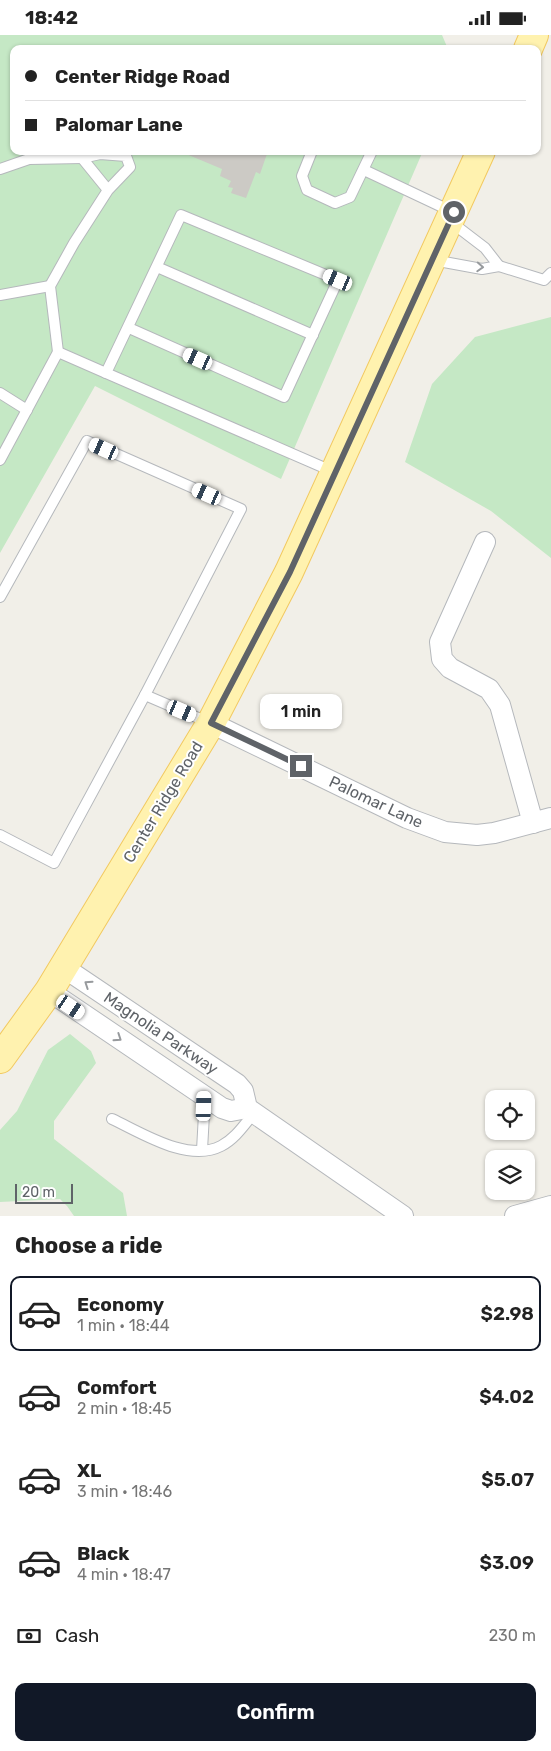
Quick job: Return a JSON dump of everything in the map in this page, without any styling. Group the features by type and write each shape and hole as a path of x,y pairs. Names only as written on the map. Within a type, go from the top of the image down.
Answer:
{"main road":[{"name":"Center Ridge Road","path":"0,1059 49,991 211,723 290,572 479,155"}],"street":[{"path":"486,543 440,642 442,659 450,667 488,689 500,705 542,820"},
{"name":"Palomar Lane","path":"211,723 428,827 445,832 477,835 494,833 542,820"},
{"name":"Magnolia Parkway","path":"49,991 205,1096 231,1111 250,1111 243,1091 237,1084 63,967"},
{"path":"250,1111 403,1216"},
{"path":"515,1216 551,1206"}],"lane":[{"path":"0,169 29,159 82,158 96,155"},
{"path":"0,460 58,351 50,286 74,243 108,190 130,167 126,156 113,155"},
{"path":"310,155 302,176 307,189 336,203 350,197 370,155"},
{"path":"82,158 108,190"},
{"path":"364,170 452,217 485,248 499,266"},
{"path":"106,373 181,215 338,280 284,397 128,327"},
{"path":"432,259 482,269 499,266 549,278"},
{"path":"157,267 313,335"},
{"path":"0,295 50,286"},
{"path":"58,351 335,472"},
{"path":"0,393 26,410"},
{"path":"0,597 87,441 241,509 145,695 54,863 0,835"},
{"path":"145,695 211,723"},
{"path":"202,1150 205,1096"},
{"path":"112,1119 174,1148 202,1150 221,1146 230,1140 250,1111"}],"green space":[{"path":"0,35 442,35 446,45 10,45 10,155 421,155 281,479 95,386 0,553"},
{"path":"551,317 551,558 491,511 405,462 432,384 475,337"},
{"path":"70,1034 91,1051 96,1063 54,1121 54,1139 123,1193 127,1216 74,1216 60,1199 0,1202 0,1130 17,1111 48,1050"}],"building":[{"path":"189,155 267,155 260,174 256,172 246,198 231,193 233,188 228,187 231,181 220,176 222,169"}],"route":[{"path":"301,766 211,723 290,572 454,212"}]}
